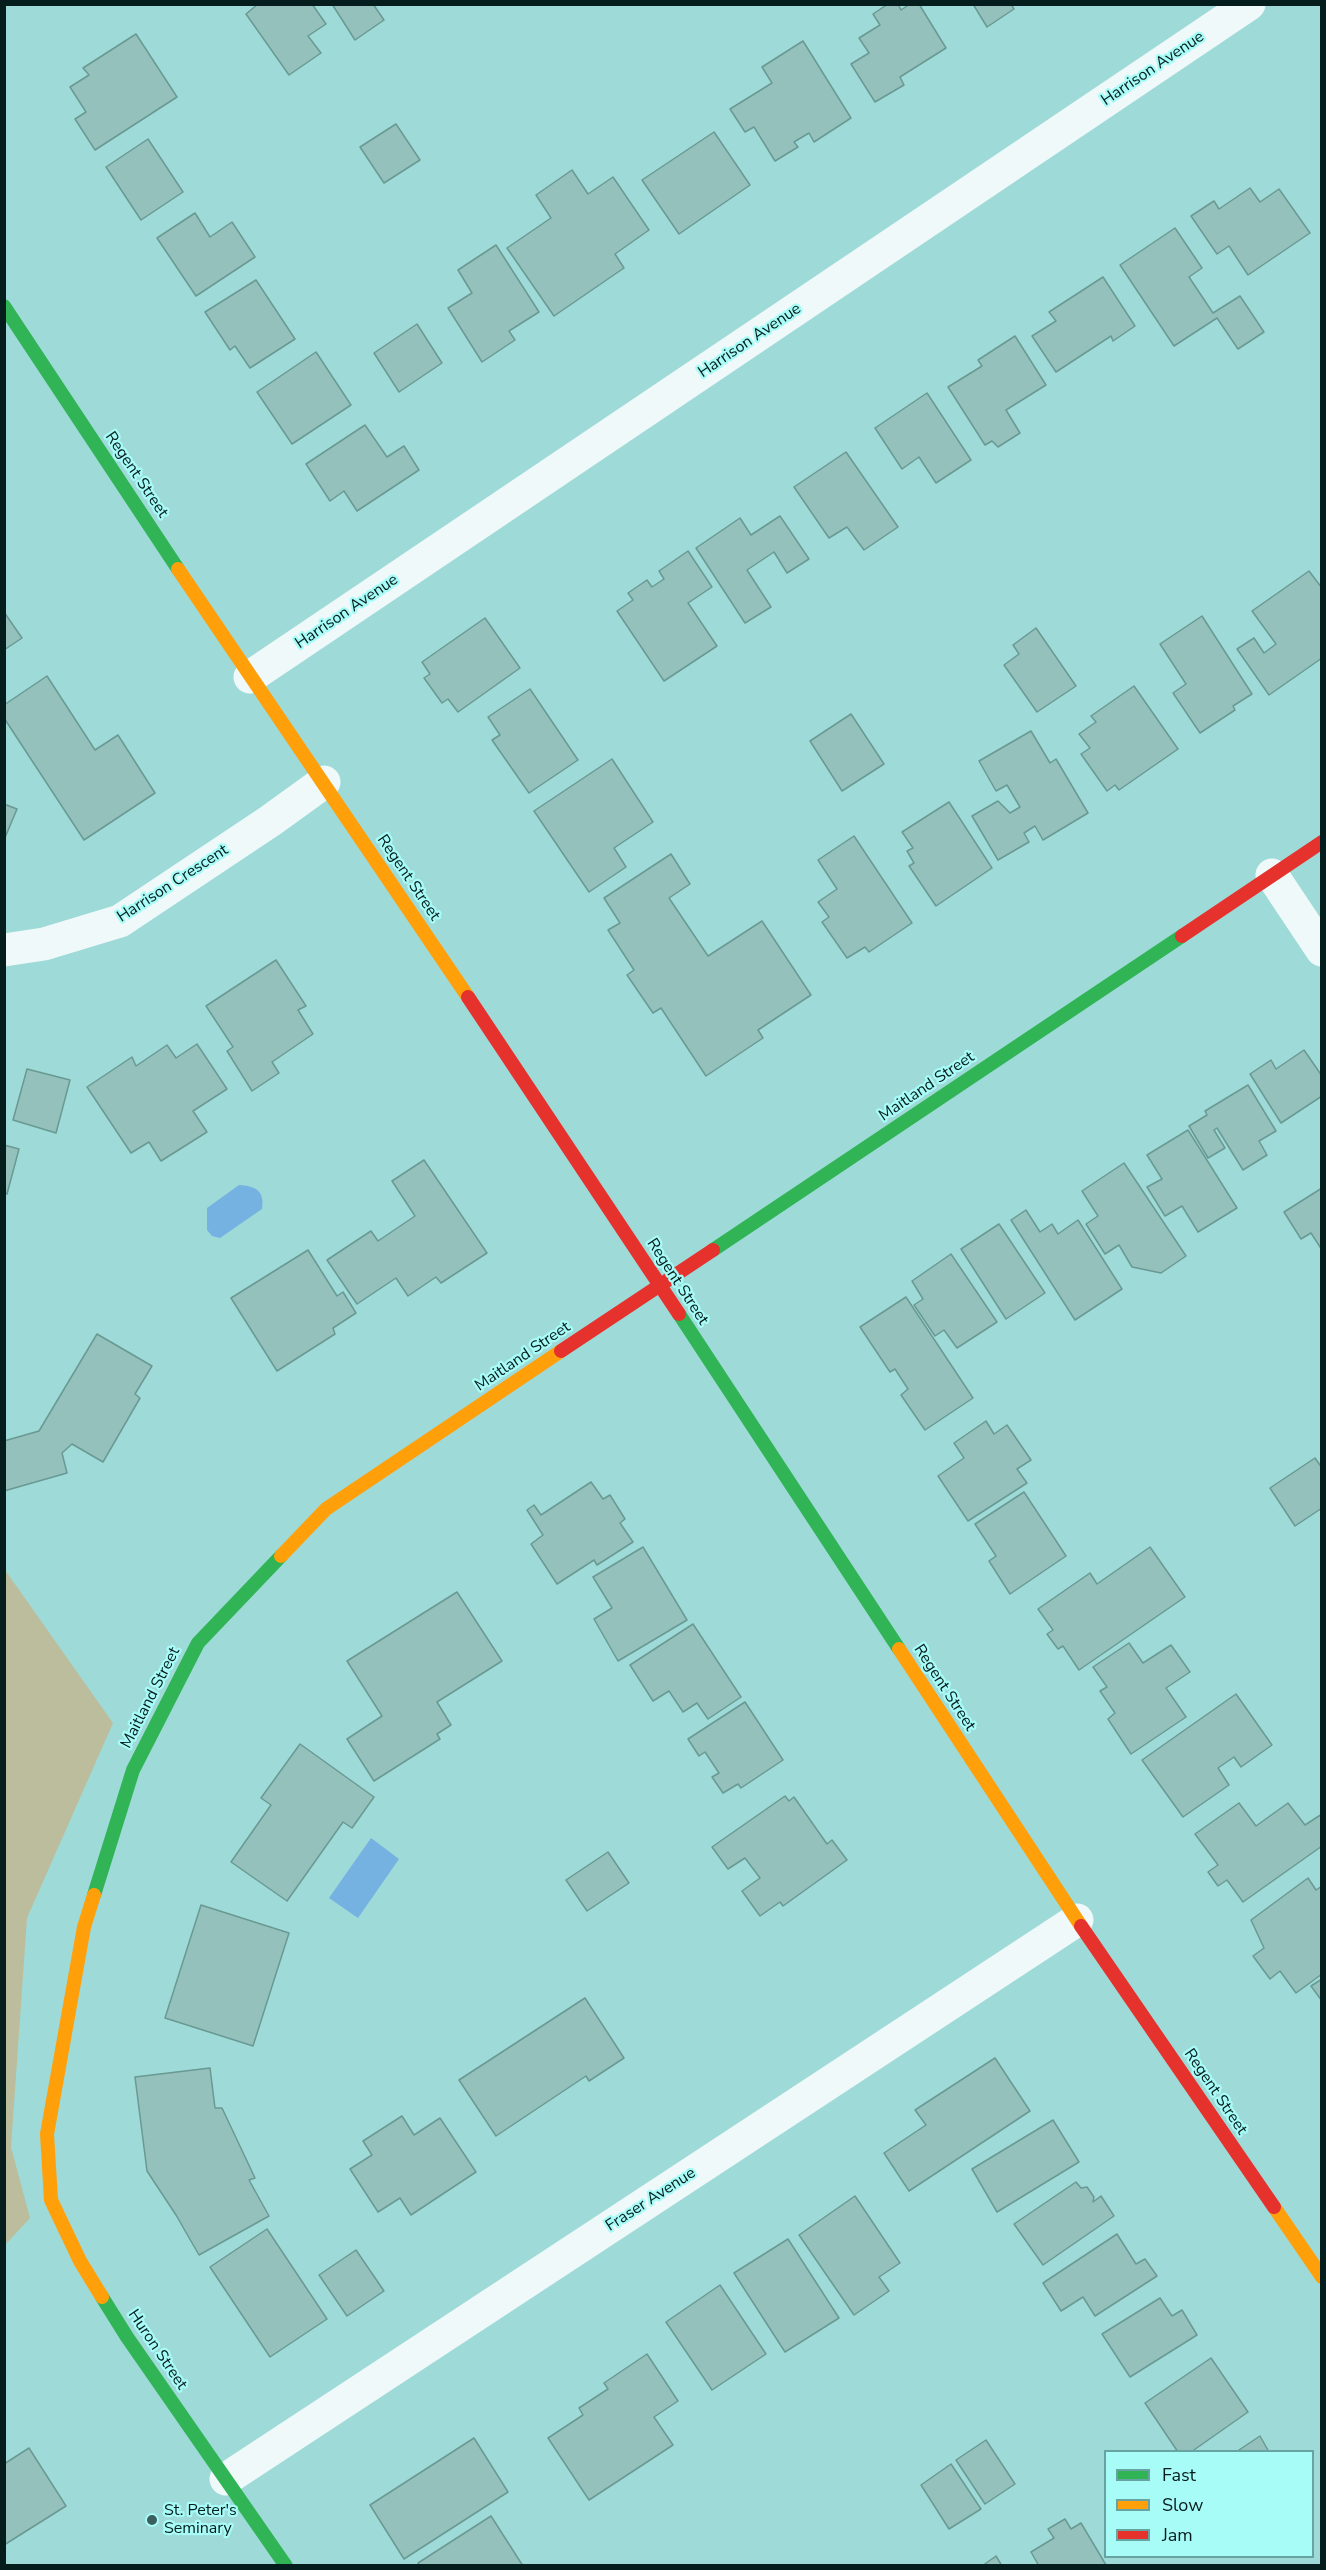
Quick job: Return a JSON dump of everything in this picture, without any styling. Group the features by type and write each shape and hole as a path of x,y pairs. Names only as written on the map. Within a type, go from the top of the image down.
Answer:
{"street":[{"name":"Harrison Avenue","path":"250,677 1250,4"},
{"name":"Regent Street","path":"4,306 250,677 324,782 660,1285 1077,1920 1322,2277"},
{"name":"Harrison Crescent","path":"4,950 44,944 120,921 270,821 324,782"},
{"name":"Maitland Street","path":"48,2134 87,1916 133,1770 198,1643 326,1509 1322,842"},
{"path":"1272,875 1322,950"},
{"name":"Fraser Avenue","path":"226,2479 1077,1920"},
{"name":"Huron Street","path":"48,2134 51,2200 80,2261 128,2337 286,2565"}],"green space":[{"path":"5,1570 113,1723 27,1918 11,2147 30,2218 5,2245"}],"water":[{"path":"239,1185 255,1188 261,1194 262,1209 220,1238 212,1236 207,1230 207,1208"},
{"path":"371,1838 399,1859 358,1918 329,1898"}],"building":[{"path":"258,4 312,4 326,24 308,36 321,53 289,75 246,14"},
{"path":"332,4 373,4 384,20 355,40"},
{"path":"888,4 898,4 901,10 910,4 919,4 946,48 900,77 904,85 875,102 851,64 869,53 859,38 880,25 873,14"},
{"path":"973,4 1011,4 1014,9 987,27"},
{"path":"136,34 177,97 95,150 75,119 86,112 70,87 89,75 83,68"},
{"path":"803,41 851,118 814,142 809,133 794,142 798,147 775,161 754,127 745,132 730,109 772,83 762,67"},
{"path":"396,124 420,160 384,183 360,147"},
{"path":"714,132 750,185 679,234 642,180"},
{"path":"148,139 183,192 141,220 106,167"},
{"path":"572,170 588,194 613,177 649,230 615,254 624,268 554,316 507,248 551,218 536,195"},
{"path":"1250,188 1260,202 1279,189 1310,233 1248,275 1229,246 1217,254 1191,216 1214,201 1219,209"},
{"path":"195,213 210,237 232,222 255,257 196,296 157,238"},
{"path":"1175,228 1202,268 1189,277 1213,313 1240,296 1264,332 1238,349 1217,318 1174,346 1120,265"},
{"path":"496,245 539,312 509,331 515,340 482,362 448,308 472,293 458,270"},
{"path":"1103,277 1135,326 1113,341 1111,336 1056,372 1032,336 1056,321 1049,312"},
{"path":"256,280 295,339 250,368 235,346 230,350 205,312"},
{"path":"417,324 442,363 399,392 374,353"},
{"path":"1015,336 1046,385 1006,410 1020,433 998,447 992,441 985,445 948,387 982,366 978,360"},
{"path":"316,352 351,405 292,444 257,392"},
{"path":"927,393 971,460 936,483 919,457 902,469 875,428"},
{"path":"365,425 387,457 404,446 419,470 357,511 344,491 330,501 306,464"},
{"path":"846,452 898,527 864,550 847,527 829,538 794,487"},
{"path":"780,516 809,559 787,573 774,552 747,570 771,607 745,623 696,548 740,518 751,535"},
{"path":"688,551 712,587 688,603 717,646 664,681 617,611 633,600 628,593 647,580 652,587 664,579 659,571"},
{"path":"1309,571 1322,588 1322,658 1269,695 1237,649 1254,638 1264,653 1276,644 1252,611"},
{"path":"4,612 22,638 4,650"},
{"path":"1202,616 1252,694 1233,706 1235,710 1200,733 1173,693 1186,684 1160,644"},
{"path":"485,618 520,668 458,712 448,699 442,703 424,678 430,674 422,662"},
{"path":"1036,628 1076,686 1037,712 1004,665 1019,654 1013,645"},
{"path":"47,676 95,750 118,735 155,793 84,840 4,718 4,705"},
{"path":"1134,686 1178,749 1119,790 1115,785 1107,791 1081,754 1090,748 1079,734 1096,722 1091,716"},
{"path":"530,689 578,760 529,793 492,740 500,735 488,717"},
{"path":"851,714 884,764 842,791 810,741"},
{"path":"1031,731 1050,763 1056,759 1088,813 1043,840 1035,826 1024,833 1029,842 998,860 972,816 998,801 1010,813 1020,807 1007,785 996,791 979,761"},
{"path":"612,759 653,822 614,848 626,867 589,892 534,811"},
{"path":"949,802 992,868 936,906 909,866 914,863 907,851 913,848 902,832"},
{"path":"4,804 17,809 4,840"},
{"path":"854,836 912,923 869,952 865,947 847,958 822,922 829,917 818,902 837,889 818,860"},
{"path":"671,854 690,884 669,898 708,956 762,921 811,995 758,1030 763,1038 706,1076 661,1008 653,1013 627,975 634,970 608,930 620,923 604,898"},
{"path":"276,960 306,1006 298,1010 313,1034 272,1062 279,1073 252,1091 227,1051 233,1047 206,1006"},
{"path":"197,1044 227,1089 193,1111 207,1132 161,1161 149,1142 131,1153 87,1087 132,1057 136,1066 167,1045 176,1058"},
{"path":"1304,1050 1322,1076 1322,1096 1281,1123 1250,1074 1271,1060 1276,1069"},
{"path":"27,1069 70,1080 56,1133 13,1120"},
{"path":"1248,1085 1276,1131 1259,1141 1267,1155 1243,1170 1217,1128 1214,1130 1225,1148 1208,1158 1189,1126 1207,1115 1205,1111"},
{"path":"1188,1130 1237,1208 1198,1232 1182,1206 1165,1216 1147,1187 1162,1179 1147,1155"},
{"path":"4,1145 19,1149 7,1194 4,1193"},
{"path":"424,1160 487,1253 441,1283 436,1277 408,1296 396,1278 357,1304 327,1260 371,1231 378,1241 415,1216 392,1181"},
{"path":"1124,1163 1186,1256 1161,1273 1132,1267 1119,1245 1105,1254 1086,1224 1098,1216 1082,1191"},
{"path":"1322,1188 1322,1250 1311,1233 1301,1239 1284,1212"},
{"path":"1026,1210 1040,1232 1052,1224 1058,1234 1078,1220 1122,1289 1075,1320 1011,1220"},
{"path":"999,1224 1045,1293 1006,1319 961,1249"},
{"path":"308,1250 337,1296 343,1292 356,1313 333,1328 335,1334 277,1371 231,1298"},
{"path":"951,1254 997,1322 957,1348 944,1330 935,1336 914,1305 923,1299 912,1281"},
{"path":"906,1297 973,1398 925,1430 901,1395 908,1389 895,1369 890,1372 860,1327"},
{"path":"97,1334 152,1366 135,1394 140,1398 103,1462 72,1444 62,1453 67,1473 4,1491 4,1441 39,1431"},
{"path":"986,1421 994,1434 1007,1425 1031,1460 1017,1469 1027,1483 968,1521 938,1476 964,1458 954,1443"},
{"path":"1315,1458 1322,1468 1322,1508 1295,1526 1270,1488"},
{"path":"591,1482 603,1499 610,1495 625,1519 620,1523 633,1542 597,1565 594,1560 557,1584 531,1544 543,1535 527,1510 534,1505 541,1515"},
{"path":"1024,1492 1066,1556 1010,1594 989,1561 996,1556 975,1524"},
{"path":"643,1547 687,1620 618,1661 594,1619 612,1608 593,1577"},
{"path":"1150,1547 1185,1597 1079,1670 1063,1646 1058,1649 1047,1634 1053,1630 1038,1609 1090,1573 1097,1584"},
{"path":"457,1592 502,1661 437,1702 451,1725 437,1734 440,1739 374,1781 347,1739 382,1716 347,1661"},
{"path":"693,1624 741,1697 708,1719 697,1703 683,1712 669,1691 653,1701 630,1665"},
{"path":"1129,1643 1143,1663 1171,1645 1190,1672 1166,1688 1186,1717 1131,1754 1108,1719 1115,1713 1100,1691 1107,1687 1093,1667"},
{"path":"1236,1694 1272,1745 1241,1767 1234,1757 1218,1768 1229,1785 1183,1817 1142,1760"},
{"path":"745,1702 783,1760 741,1788 738,1784 723,1793 712,1777 719,1773 705,1752 699,1756 688,1739"},
{"path":"300,1744 374,1797 352,1828 343,1822 287,1901 231,1862 271,1805 261,1798"},
{"path":"785,1796 789,1801 794,1797 827,1844 832,1840 847,1860 783,1906 780,1902 760,1916 742,1891 760,1878 745,1858 728,1869 712,1847"},
{"path":"1239,1803 1256,1826 1288,1803 1305,1825 1322,1814 1322,1846 1243,1902 1227,1880 1218,1886 1208,1872 1218,1865 1195,1834"},
{"path":"608,1852 629,1883 587,1911 566,1880"},
{"path":"1308,1878 1316,1890 1322,1886 1322,1974 1296,1993 1280,1971 1270,1979 1253,1956 1264,1948 1251,1920"},
{"path":"201,1905 289,1933 253,2046 165,2018"},
{"path":"1322,1979 1322,2001 1311,1986"},
{"path":"585,1998 624,2058 589,2081 586,2076 496,2136 459,2080"},
{"path":"995,2058 1030,2111 909,2191 884,2153 926,2125 915,2110"},
{"path":"210,2068 215,2108 222,2108 255,2178 249,2180 269,2216 199,2255 147,2171 135,2077"},
{"path":"402,2116 414,2135 440,2118 476,2172 411,2215 400,2198 378,2212 350,2169 372,2155 363,2141"},
{"path":"1053,2120 1079,2162 997,2212 972,2169"},
{"path":"1076,2182 1081,2188 1087,2187 1094,2197 1093,2202 1101,2196 1114,2216 1043,2265 1014,2224"},
{"path":"855,2196 900,2263 879,2277 889,2291 854,2315 799,2235"},
{"path":"267,2229 327,2319 270,2357 210,2267"},
{"path":"1117,2234 1136,2264 1145,2259 1157,2276 1095,2316 1083,2297 1061,2311 1043,2283"},
{"path":"788,2239 839,2318 785,2352 734,2273"},
{"path":"356,2250 384,2291 347,2316 319,2275"},
{"path":"720,2285 766,2354 712,2390 666,2322"},
{"path":"1160,2298 1172,2316 1182,2310 1197,2335 1130,2377 1102,2334"},
{"path":"647,2354 678,2401 654,2417 673,2445 589,2500 548,2438 583,2415 579,2408 608,2389 604,2383"},
{"path":"1211,2358 1248,2412 1194,2450 1177,2450 1145,2403"},
{"path":"1260,2436 1268,2450 1239,2450"},
{"path":"474,2438 508,2492 404,2559 370,2505"},
{"path":"986,2440 1015,2484 985,2504 956,2460"},
{"path":"29,2448 66,2506 4,2545 4,2464"},
{"path":"951,2464 981,2509 949,2529 921,2485"},
{"path":"491,2516 523,2566 420,2566 418,2563"},
{"path":"1065,2519 1071,2529 1081,2523 1106,2565 1039,2566 1031,2552 1054,2538 1048,2529"},
{"path":"996,2556 1002,2566 982,2566"}],"traffic: fast":[{"path":"4,306 178,569"},
{"path":"713,1250 1182,936"},
{"path":"679,1314 899,1649"},
{"path":"94,1895 133,1770 198,1643 281,1556"},
{"path":"102,2297 127,2337 286,2566"}],"traffic: slow":[{"path":"178,569 468,997"},
{"path":"281,1556 326,1509 561,1351"},
{"path":"899,1649 1081,1926"},
{"path":"94,1895 84,1927 47,2134 51,2200 80,2261 102,2297"},
{"path":"1274,2207 1322,2277"}],"traffic: jam":[{"path":"1182,936 1322,842"},
{"path":"468,997 679,1314"},
{"path":"561,1351 713,1250"},
{"path":"1081,1926 1274,2207"}],"place":[{"name":"St. Peter's Seminary","path":"152,2520"}]}
